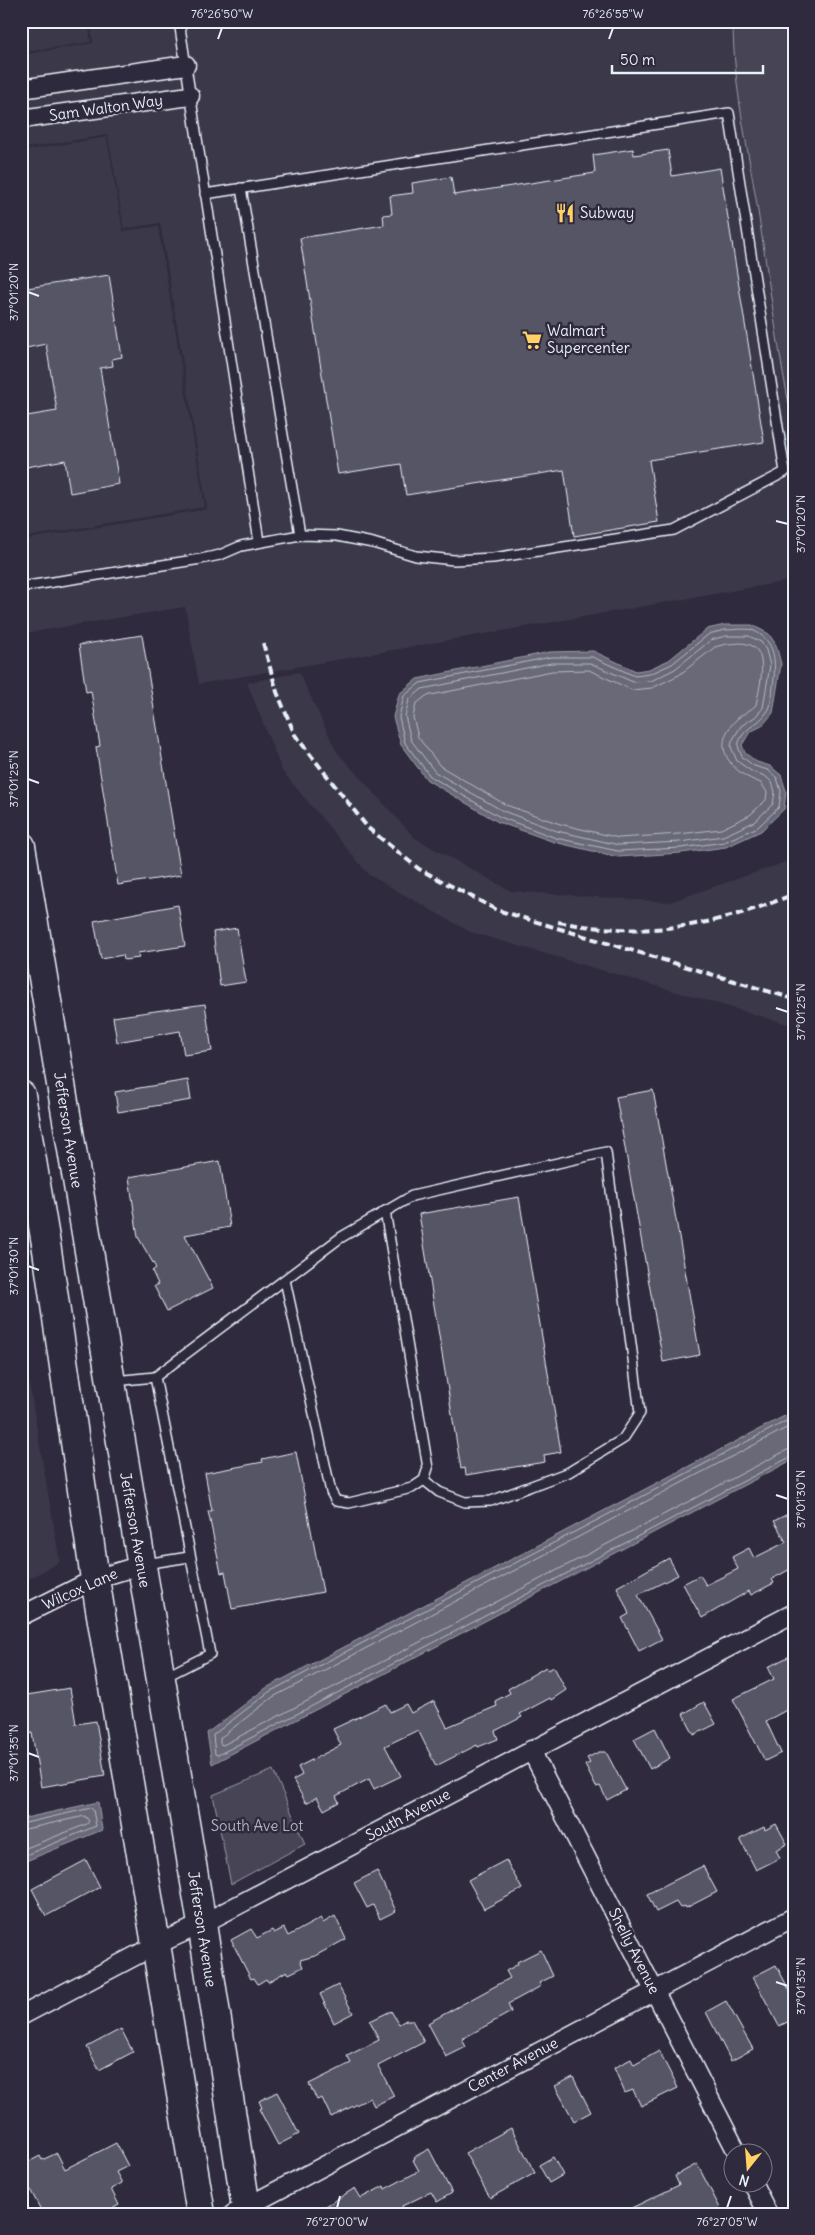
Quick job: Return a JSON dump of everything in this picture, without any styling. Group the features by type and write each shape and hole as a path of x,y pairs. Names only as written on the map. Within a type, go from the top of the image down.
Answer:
{"main road":[{"name":"Jefferson Avenue","path":"21,846 202,1924 242,2212"},
{"path":"21,1095 47,1250 95,1579 201,2214"}],"street":[{"name":"Sam Walton Way","path":"21,89 186,65"},
{"name":"Sam Walton Way","path":"21,120 190,96"},
{"name":"Wilcox Lane","path":"21,1616 95,1579 141,1565"},
{"name":"South Avenue","path":"21,2016 156,1944 202,1924 794,1613"},
{"name":"Shelly Avenue","path":"531,1750 732,2142"},
{"name":"Center Avenue","path":"242,2212 654,1990 794,1917"},
{"path":"757,2192 768,2214"}],"lane":[{"path":"179,21 259,542"},
{"path":"21,586 201,559 220,555 241,546 300,535 337,536 373,543 416,556 454,560 493,558 674,530 785,472 729,113 205,194"},
{"path":"241,188 300,535"},
{"path":"110,1382 155,1377 340,1238 412,1196 606,1152 640,1413 623,1439 569,1472 491,1501 465,1502 439,1492 424,1480"},
{"path":"285,1280 331,1492 336,1501 349,1503 412,1488 424,1480 428,1468 385,1211"},
{"path":"155,1377 189,1557 210,1654 160,1679"},
{"path":"141,1565 189,1557"}],"shaded area":[{"path":"21,21 88,21 91,42 21,53"},
{"path":"90,21 733,21 794,394 794,580 199,684 185,607 21,634 21,540 207,509 160,223 124,229 108,135 21,149 21,55 93,43"},
{"path":"107,137 123,231 158,226 205,507 21,538 21,151"},
{"path":"299,672 337,752 415,838 511,891 670,902 794,859 794,1026 470,932 369,875 282,771 247,683"},
{"path":"21,1336 60,1562 21,1583"}],"green space":[{"path":"733,21 794,21 794,429 778,345 741,113 735,67"},
{"name":"South Ave Lot","path":"273,1770 305,1844 231,1884 213,1795"}],"water":[{"path":"725,625 752,625 769,634 776,645 781,664 773,713 762,726 750,732 742,745 745,753 757,762 770,766 781,775 786,791 784,809 761,831 726,847 681,853 618,857 554,842 498,822 427,780 401,745 393,717 399,694 417,679 550,652 593,651 636,671 649,669 669,660 707,629"},
{"path":"794,1411 794,1459 212,1764 207,1733 266,1688"},
{"path":"98,1802 102,1830 21,1863 21,1819"}],"building":[{"name":"Walmart Supercenter","path":"633,149 634,155 668,150 672,176 720,168 764,442 649,460 659,522 574,536 564,470 406,495 401,464 338,474 300,238 384,225 383,215 392,214 390,196 413,193 412,183 451,177 454,195 595,173 593,155"},
{"path":"109,275 122,357 112,359 113,366 100,368 119,484 70,493 65,460 21,468 21,417 57,411 46,344 21,349 21,289"},
{"path":"142,635 181,875 118,885 96,747 100,746 91,691 86,692 79,645"},
{"path":"178,905 185,946 138,953 139,958 124,960 123,955 101,959 94,921"},
{"path":"237,928 246,982 220,986 213,932"},
{"path":"205,1004 212,1051 184,1055 180,1031 117,1042 113,1017"},
{"path":"188,1080 191,1100 118,1112 115,1092"},
{"path":"653,1090 700,1355 663,1362 616,1097"},
{"path":"220,1161 230,1227 185,1235 213,1288 167,1311 154,1286 158,1284 152,1271 156,1268 138,1237 129,1177"},
{"path":"519,1197 561,1452 544,1455 545,1462 466,1475 465,1468 461,1469 419,1214"},
{"path":"296,1452 323,1592 232,1609 225,1572 221,1573 208,1511 212,1511 205,1473 263,1462 262,1459"},
{"path":"794,1511 794,1567 772,1579 774,1583 751,1595 749,1591 702,1618 683,1584 700,1575 706,1585 738,1569 732,1557 749,1548 754,1558 786,1542 774,1521"},
{"path":"669,1558 678,1575 638,1595 662,1639 639,1651 622,1618 629,1614 617,1587"},
{"path":"794,1654 794,1706 766,1721 781,1753 765,1761 733,1699 774,1679 768,1667"},
{"path":"546,1667 548,1670 554,1667 566,1690 551,1700 550,1698 520,1714 522,1717 495,1731 498,1739 478,1747 477,1745 436,1766 418,1730 385,1746 401,1776 374,1789 369,1779 336,1796 339,1802 324,1810 317,1797 306,1803 293,1780 302,1775 298,1767 341,1745 333,1729 386,1704 390,1712 406,1704 411,1713 434,1701 447,1727 497,1706 495,1701 510,1693 508,1689"},
{"path":"70,1688 76,1724 96,1721 105,1776 41,1787 32,1733 21,1735 21,1696"},
{"path":"704,1702 716,1724 694,1735 683,1714"},
{"path":"655,1728 670,1758 650,1769 634,1739"},
{"path":"599,1752 606,1752 626,1790 607,1800 600,1786 596,1787 585,1765 590,1763 587,1758"},
{"path":"776,1824 787,1844 776,1850 780,1858 756,1870 740,1839 764,1827 765,1830"},
{"path":"86,1860 100,1887 46,1916 32,1889"},
{"path":"506,1860 522,1889 484,1909 468,1880"},
{"path":"703,1866 717,1892 686,1908 685,1906 680,1908 676,1902 656,1912 647,1894"},
{"path":"377,1871 396,1911 380,1919 373,1905 367,1908 354,1883"},
{"path":"335,1916 346,1939 315,1956 300,1960 303,1967 289,1974 287,1971 268,1982 266,1979 258,1984 254,1978 251,1979 231,1940 251,1929 257,1938 272,1930 274,1933 284,1928 288,1936 321,1918 323,1923"},
{"path":"541,1950 553,1976 539,1983 541,1986 508,2004 511,2012 462,2039 466,2047 446,2057 428,2023 510,1978 506,1971 518,1964 517,1962"},
{"path":"776,1965 794,1999 794,2019 779,2026 753,1977"},
{"path":"338,1985 353,2013 334,2023 320,1994"},
{"path":"726,2001 753,2049 731,2061 706,2012"},
{"path":"391,2011 399,2024 406,2020 412,2020 424,2042 378,2066 394,2096 374,2106 370,2098 331,2117 322,2098 317,2100 309,2084 351,2063 347,2056 379,2040 370,2021"},
{"path":"121,2029 133,2052 99,2070 87,2047"},
{"path":"659,2051 678,2088 641,2106 633,2090 625,2093 614,2068 631,2059 634,2065"},
{"path":"573,2077 591,2112 574,2121 555,2086"},
{"path":"277,2092 299,2134 278,2145 259,2109 262,2108 259,2101"},
{"path":"511,2128 535,2173 490,2198 465,2153"},
{"path":"116,2143 128,2166 116,2172 122,2183 111,2189 119,2205 103,2214 43,2214 21,2172 21,2166 40,2156 42,2160 57,2153 65,2169"},
{"path":"429,2149 452,2193 437,2202 431,2192 402,2206 406,2214 313,2214 355,2188 361,2198 384,2186 385,2189 419,2171 413,2160 415,2159 414,2157"},
{"path":"553,2157 563,2175 549,2183 539,2165"},
{"path":"697,2164 720,2208 709,2214 619,2214 679,2185 675,2176"}],"railway":[{"path":"263,643 277,692 295,735 368,828 419,869 497,910 794,999"},
{"path":"558,922 621,929 678,927 735,915 794,894"}],"place":[{"name":"Subway","path":"565,213"},
{"name":"Walmart Supercenter","path":"532,340"}]}
